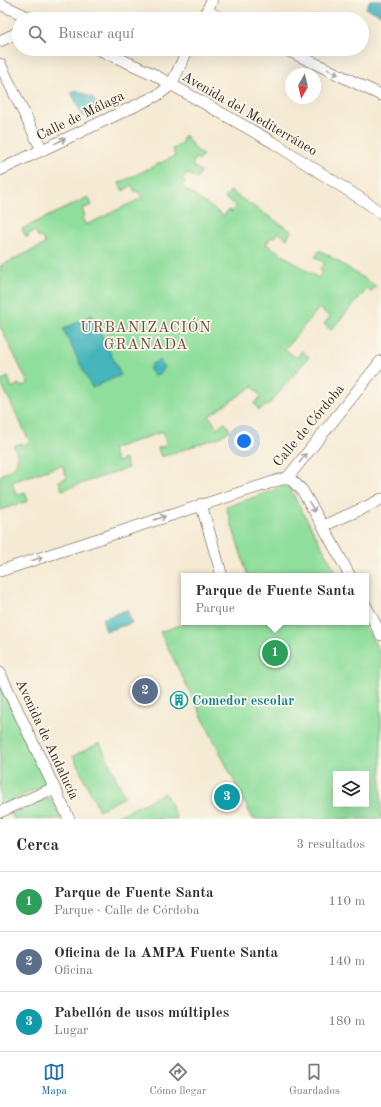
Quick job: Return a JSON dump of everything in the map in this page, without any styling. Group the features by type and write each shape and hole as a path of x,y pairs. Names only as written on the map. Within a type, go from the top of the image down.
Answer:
{"street":[{"path":"206,12 212,0"},
{"path":"0,4 17,12"},
{"path":"0,41 12,35"},
{"name":"Avenida del Mediterráneo","path":"113,56 151,73 274,143 381,213"},
{"path":"171,85 185,56"},
{"path":"300,56 381,95"},
{"path":"0,64 42,150"},
{"name":"Calle de Málaga","path":"0,170 158,94 171,85"},
{"name":"Calle de Córdoba","path":"0,571 201,504 288,477 381,361"},
{"path":"288,477 302,490 348,573"},
{"path":"323,526 381,499"},
{"path":"201,504 221,573"},
{"path":"369,612 381,635"},
{"name":"Avenida de Andalucía","path":"0,673 69,819"},
{"path":"0,812 54,788"}],"green space":[{"path":"184,136 186,136 194,148 203,155 199,160 196,158 192,165 201,172 197,179 187,173 182,180 185,182 182,187 224,216 228,210 231,212 236,205 225,198 230,191 291,231 287,239 278,232 274,238 271,237 266,244 318,278 323,271 320,269 325,263 315,257 320,250 376,286 371,292 367,289 331,330 324,324 330,317 319,308 285,349 296,358 302,351 309,357 269,404 259,410 254,403 261,397 253,386 209,416 217,428 225,423 230,430 220,437 161,457 158,448 167,445 162,432 112,449 117,462 125,459 128,468 62,490 59,481 67,478 62,465 12,482 16,495 25,492 28,501 0,510 0,476 16,464 17,457 14,446 21,443 22,446 30,442 0,381 8,377 12,388 19,384 21,387 28,383 0,328 0,266 45,244 42,237 39,238 35,231 28,234 29,236 26,237 22,229 88,197 92,205 82,209 85,216 82,218 86,225 142,198 138,191 135,192 132,185 123,191 119,183 175,156 173,149 181,144"},
{"path":"288,485 336,573 247,573 226,507"},
{"path":"181,625 365,625 381,655 381,819 253,819 160,632"},
{"path":"0,684 47,784 0,807"},
{"path":"100,743 125,797 99,810 73,756"},
{"path":"165,793 177,819 112,819"},
{"path":"50,797 61,819 14,819 11,814"}],"water":[{"path":"370,0 381,0 381,15 366,8"},
{"path":"76,90 93,98 98,109 83,117 71,92"},
{"path":"92,315 121,375 92,388 63,329"},
{"path":"160,360 164,368 161,370 162,372 154,376 149,368 152,367 151,364"},
{"path":"127,610 132,623 106,631 102,619"}],"place":[{"name":"Parque de Fuente Santa","path":"275,653"},
{"name":"Oficina de la AMPA Fuente Santa","path":"145,691"},
{"name":"Comedor escolar","path":"179,700"},
{"name":"Pabellón de usos múltiples","path":"227,797"}],"district":[{"name":"URBANIZACIÓN GRANADA","path":"146,336"}]}
